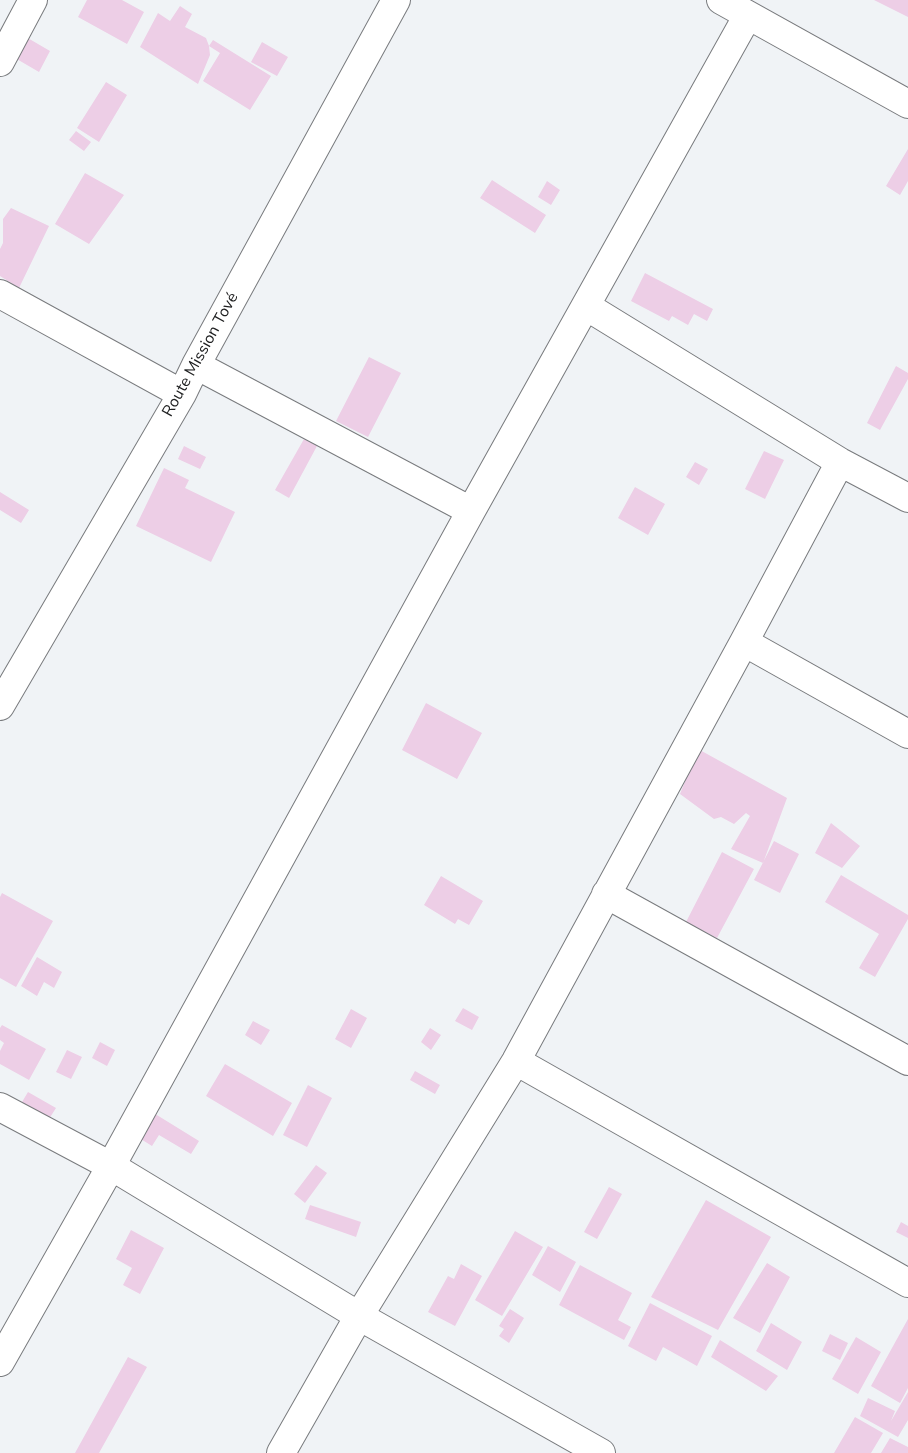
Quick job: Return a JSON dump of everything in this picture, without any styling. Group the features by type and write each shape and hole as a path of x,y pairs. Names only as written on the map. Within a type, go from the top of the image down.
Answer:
{"street":[{"path":"0,62 33,0"},
{"name":"Route Mission Tové","path":"0,706 182,394 196,365 396,0"},
{"path":"721,0 908,104"},
{"path":"0,1362 111,1166 471,511 748,14"},
{"path":"0,294 182,394"},
{"path":"586,306 840,462 908,498"},
{"path":"196,365 471,511"},
{"path":"281,1453 359,1316 516,1061 840,462"},
{"path":"744,642 908,734"},
{"path":"606,894 908,1061"},
{"path":"516,1061 908,1283"},
{"path":"0,1107 111,1166 359,1316 601,1453"}],"building":[{"path":"87,0 122,0 144,12 127,44 78,17"},
{"path":"874,0 908,0 908,17"},
{"path":"180,6 192,14 185,27 206,38 209,46 210,55 198,84 140,47 158,13 170,21"},
{"path":"26,37 50,51 39,72 15,58"},
{"path":"213,40 271,76 250,110 203,81 220,53 209,46"},
{"path":"262,42 288,57 277,76 251,62"},
{"path":"106,82 127,95 99,142 77,128"},
{"path":"76,131 91,142 84,151 69,140"},
{"path":"908,149 908,181 900,195 886,186"},
{"path":"85,173 124,195 89,244 55,224"},
{"path":"492,180 546,215 535,233 480,198"},
{"path":"547,181 560,190 551,205 538,197"},
{"path":"11,208 49,226 19,288 0,276 3,219"},
{"path":"645,273 713,309 707,321 694,314 688,325 672,316 669,321 631,301"},
{"path":"369,357 401,373 368,437 336,421"},
{"path":"896,366 908,373 908,379 880,430 867,423"},
{"path":"304,439 317,446 289,498 275,490"},
{"path":"184,446 206,457 200,469 178,459"},
{"path":"764,451 784,460 765,499 745,489"},
{"path":"695,462 708,469 699,485 686,477"},
{"path":"164,468 189,480 185,488 235,512 211,562 136,526"},
{"path":"635,487 665,504 648,535 618,518"},
{"path":"0,492 29,510 21,523 0,510"},
{"path":"426,703 482,733 457,779 402,750"},
{"path":"698,749 787,798 763,863 731,849 750,816 746,813 734,824 721,817 714,819 680,794"},
{"path":"831,823 860,846 842,868 815,853"},
{"path":"774,841 799,854 780,893 754,880"},
{"path":"722,852 754,869 717,938 686,922"},
{"path":"841,875 908,915 908,919 875,977 859,968 879,934 825,902"},
{"path":"441,876 483,901 469,925 458,919 455,924 424,905"},
{"path":"2,893 53,921 16,987 0,978 0,897"},
{"path":"37,957 62,972 54,988 44,982 37,996 21,986"},
{"path":"463,1008 479,1017 472,1030 455,1021"},
{"path":"351,1009 367,1018 351,1048 335,1039"},
{"path":"253,1021 270,1030 261,1045 245,1035"},
{"path":"2,1025 46,1049 29,1080 0,1064 0,1051 4,1043 0,1040 0,1028"},
{"path":"430,1028 441,1035 431,1050 421,1042"},
{"path":"100,1042 115,1050 107,1066 92,1058"},
{"path":"67,1050 82,1057 71,1079 56,1072"},
{"path":"225,1064 292,1103 273,1136 206,1096"},
{"path":"415,1071 440,1085 435,1094 410,1080"},
{"path":"308,1085 332,1098 307,1147 283,1135"},
{"path":"28,1092 56,1108 49,1119 22,1102"},
{"path":"152,1112 199,1141 191,1154 159,1135 152,1146 136,1136"},
{"path":"316,1165 327,1173 305,1203 294,1194"},
{"path":"609,1187 622,1194 597,1239 584,1232"},
{"path":"706,1200 771,1237 718,1330 651,1297"},
{"path":"310,1205 361,1222 356,1237 305,1219"},
{"path":"901,1222 908,1226 908,1238 896,1232"},
{"path":"131,1230 164,1248 140,1294 123,1285 132,1268 116,1259"},
{"path":"515,1231 543,1247 502,1316 475,1300"},
{"path":"548,1246 576,1262 560,1292 532,1275"},
{"path":"767,1263 790,1277 760,1333 733,1318"},
{"path":"461,1264 482,1276 455,1326 428,1312 448,1276 454,1279"},
{"path":"580,1265 632,1293 618,1320 631,1327 624,1340 559,1305"},
{"path":"650,1303 712,1336 697,1366 663,1347 656,1361 628,1346"},
{"path":"510,1309 524,1318 509,1343 499,1336 504,1329 499,1326"},
{"path":"908,1319 908,1388 900,1403 871,1386"},
{"path":"771,1323 802,1342 787,1370 756,1351"},
{"path":"830,1334 848,1343 840,1360 822,1351"},
{"path":"856,1337 881,1352 858,1394 832,1379"},
{"path":"720,1340 778,1376 766,1391 711,1357"},
{"path":"128,1357 147,1367 99,1453 75,1453"},
{"path":"908,1392 908,1420 898,1437 860,1416 868,1398 895,1411 891,1421"},
{"path":"855,1417 883,1433 871,1453 834,1453"},
{"path":"890,1438 908,1447 908,1453 881,1453"}]}
